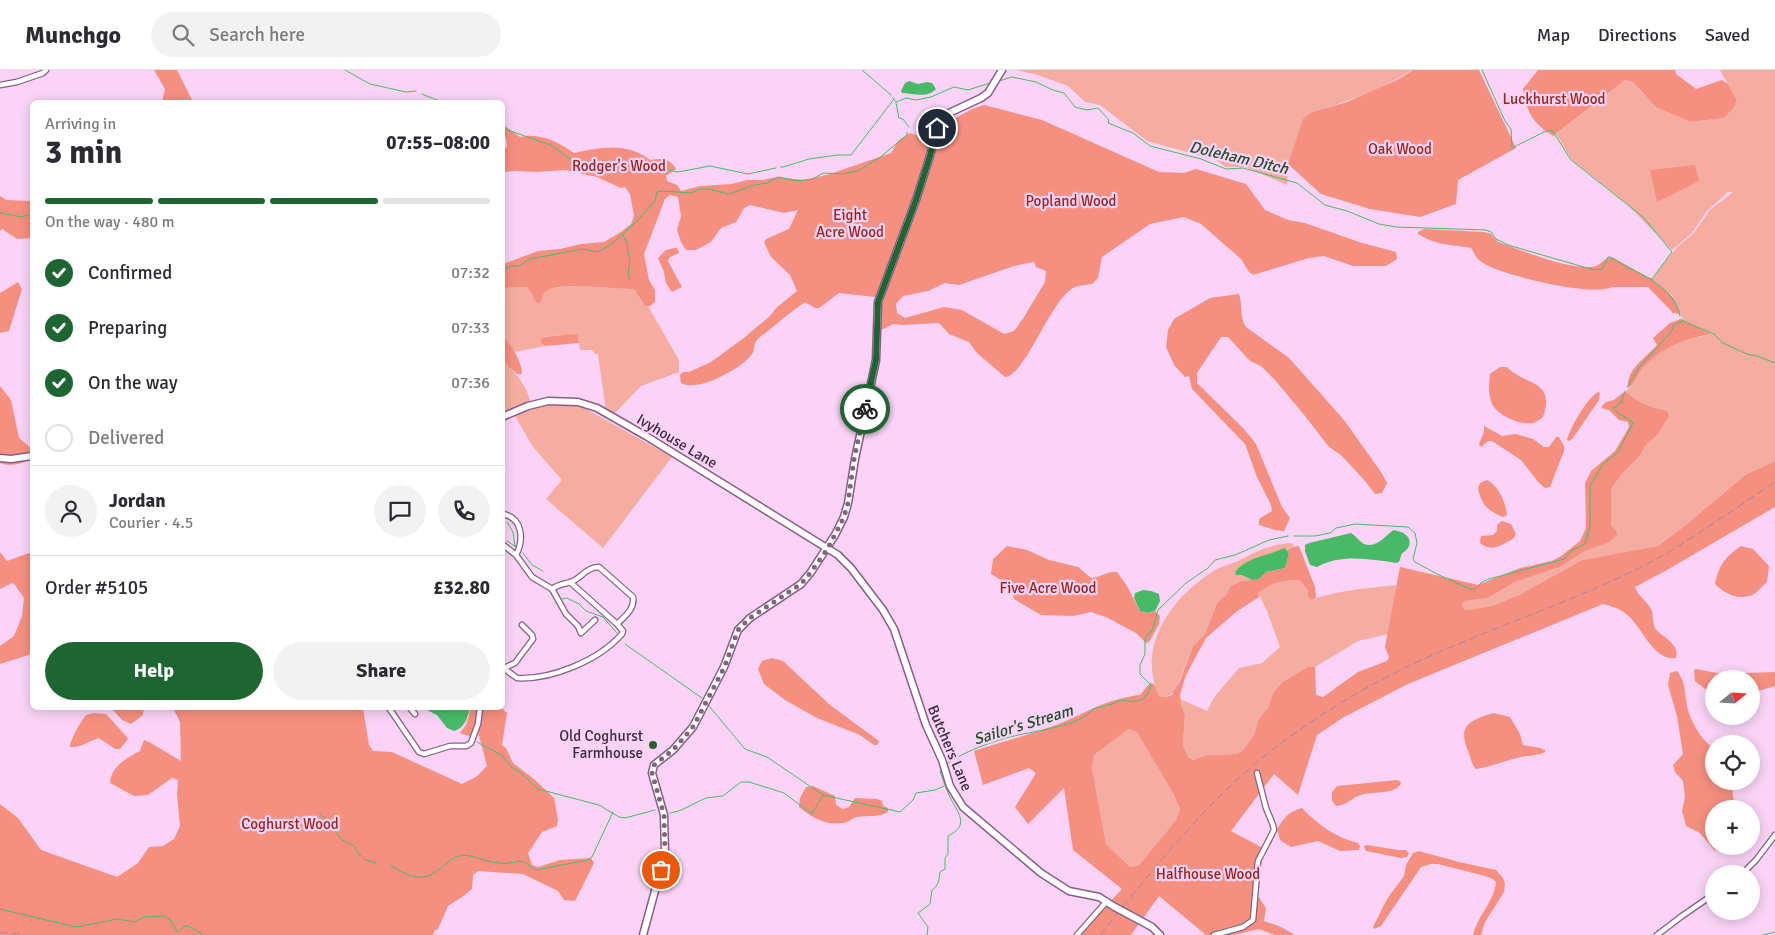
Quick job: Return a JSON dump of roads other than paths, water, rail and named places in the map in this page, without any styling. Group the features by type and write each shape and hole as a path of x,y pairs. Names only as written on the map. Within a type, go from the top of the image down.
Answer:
{"street":[{"path":"0,86 43,73 46,70"},
{"path":"643,935 665,854 664,815 652,773 654,765 673,750 693,727 724,668 738,630 750,618 801,584 828,548 844,517 848,503 854,459 876,360 878,302 916,200 937,128 949,113 981,98 996,82 1002,70"},
{"name":"Ivyhouse Lane","path":"505,416 528,406 548,401 578,402 597,408 828,548"},
{"path":"0,458 11,459 30,456"},
{"path":"505,514 518,525 520,530 520,547 516,555"},
{"path":"505,546 516,555 532,578 552,589 566,614 578,626 581,633 595,620"},
{"name":"Butchers Lane","path":"828,548 851,568 883,610 894,629 916,699 950,786 963,807 1041,874 1069,891 1099,897 1152,927 1160,935"},
{"path":"552,589 559,584 570,582 594,567 599,567 631,594 634,600 631,609 617,624"},
{"path":"505,669 517,678 555,674 596,657 618,639 623,631 570,582"},
{"path":"505,667 514,663 533,640 532,636 522,626"},
{"path":"391,710 419,752 424,754 450,746 466,746 471,743 478,724 480,710"},
{"path":"412,710 415,714"},
{"path":"1214,935 1243,928 1253,920 1258,861 1274,830 1274,825 1263,799 1257,773"},
{"path":"1751,865 1775,835"},
{"path":"1658,935 1705,900"},
{"path":"1077,935 1110,904"}],"waterway":[{"path":"345,70 370,84 406,92 416,91"},
{"path":"862,70 891,95"},
{"path":"1482,70 1505,121 1511,129 1512,148 1552,130 1571,160 1643,217 1672,252 1652,279"},
{"name":"Doleham Ditch","path":"999,81 1012,77 1036,82 1064,93 1075,107 1087,110 1098,108 1109,120 1108,123 1133,133 1150,146 1201,159 1226,169 1243,168 1297,183 1325,205 1347,211 1379,224 1396,227 1486,230 1491,232 1496,239 1508,245 1594,270 1602,269 1608,257 1610,257 1662,287 1670,295 1680,316"},
{"name":"Doleham Ditch","path":"893,98 896,102 906,98 916,100 931,97 954,87 968,90 990,83"},
{"path":"422,94 437,100"},
{"path":"781,167 809,159 851,155 894,99"},
{"path":"896,103 899,118 903,119 909,127"},
{"path":"505,129 553,146 576,164 584,166 654,167 678,172 710,166 748,174 776,168"},
{"path":"505,269 519,266 530,259 582,249 598,252 613,243 640,218 655,201 657,192 691,193 700,189 709,189 729,194 754,185 767,183 778,177 797,181 813,179 823,173 842,174 858,171 879,158 907,135 907,132"},
{"path":"0,213 22,217 30,214"},
{"path":"622,234 626,241 630,260 628,274 630,280"},
{"name":"Doleham Ditch","path":"1681,319 1714,334 1723,343 1747,354 1775,363"},
{"name":"Sailor's Stream","path":"1627,387 1641,365 1671,332 1674,325 1683,321"},
{"name":"Sailor's Stream","path":"1294,536 1315,536 1330,533 1336,528 1355,524 1408,527 1415,533 1417,543 1413,559 1415,562 1470,589 1475,589 1482,582 1489,579 1564,559 1572,550 1585,544 1590,526 1590,486 1602,465 1618,452 1633,423 1613,408 1621,403 1625,391"},
{"path":"507,522 513,532 515,546"},
{"name":"Sailor's Stream","path":"946,765 952,760 988,744 1068,724 1079,720 1093,709 1121,700 1136,701 1144,698 1151,685 1140,674 1140,665 1145,654 1145,639 1152,631 1158,610 1186,583 1208,568 1215,560 1235,555 1269,540 1288,536"},
{"path":"507,541 516,547"},
{"path":"523,553 532,565 543,571"},
{"path":"562,599 567,598 579,604 586,611 603,617 617,633"},
{"path":"625,644 702,698"},
{"path":"709,706 745,749 767,757 823,795 900,812 913,800 916,793 935,790 944,786"},
{"path":"477,742 503,756 511,767 519,771 538,789 599,805 619,817 625,818 655,810"},
{"path":"927,935 928,927 918,913 930,904 932,890 939,880 940,872 945,869 945,858 948,854 948,836 955,832 961,823 959,813 943,781 940,771 942,770"},
{"path":"670,813 679,811 706,798 723,796 741,782 749,782 784,793 812,814 823,795"},
{"path":"391,866 410,875 421,877 433,874 454,858 463,855 501,863 522,861 536,870 588,860 592,857 613,812"},
{"path":"320,813 342,840 354,846 365,860 376,863"},
{"path":"0,909 76,927 117,919 135,922 144,917 165,916 172,922 177,932 188,926 204,935"},
{"path":"1763,935 1775,932"}],"railway":[{"path":"1100,935 1165,856 1211,805 1261,759 1318,717 1365,689 1413,664 1601,586 1647,564 1666,554 1775,482"},
{"path":"0,932 24,935"}],"place":[{"name":"Old Coghurst Farmhouse","path":"653,745"}],"park label":[{"name":"Luckhurst Wood","path":"1554,99"},
{"name":"Oak Wood","path":"1400,149"},
{"name":"Rodger's Wood","path":"619,166"},
{"name":"Popland Wood","path":"1071,201"},
{"name":"Eight Acre Wood","path":"850,224"},
{"name":"Five Acre Wood","path":"1048,588"},
{"name":"Coghurst Wood","path":"290,824"},
{"name":"Halfhouse Wood","path":"1208,874"}]}
